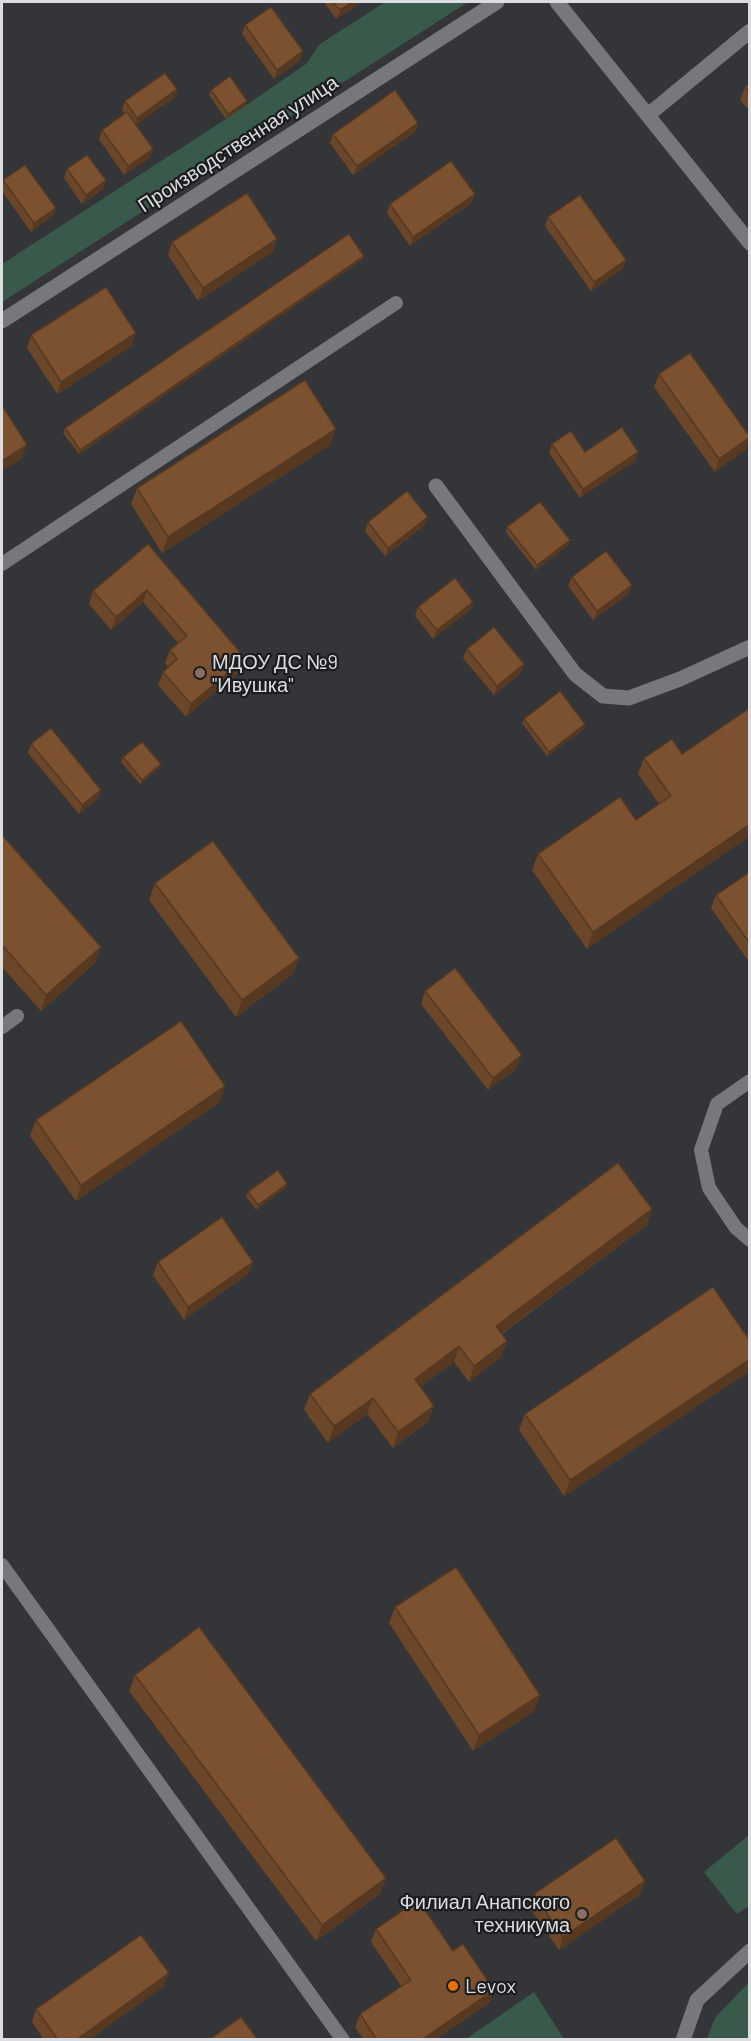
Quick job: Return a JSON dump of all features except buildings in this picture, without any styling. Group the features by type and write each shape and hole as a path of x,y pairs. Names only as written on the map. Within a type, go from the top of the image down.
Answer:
{"street":[{"name":"Производственная улица","path":"2,321 497,2"},
{"path":"557,2 750,243"},
{"path":"648,115 750,31"},
{"path":"436,486 575,674 603,696 629,698 680,679 750,647"},
{"path":"683,2040 697,2000 750,1951"}],"lane":[{"path":"2,564 396,303"},
{"path":"2,1027 17,1016"},
{"path":"750,1081 717,1104 701,1150 709,1188 735,1228 750,1239"},
{"path":"2,1565 343,2040"}],"green space":[{"path":"385,2 468,2 2,302 2,264 226,119 306,64 320,44"},
{"path":"749,1835 749,1906 737,1914 704,1872"},
{"path":"749,1982 749,2039 707,2039 715,2018"},
{"path":"534,1992 564,2039 466,2039"}],"place":[{"name":"МДОУ ДС №9 \"Ивушка\"","path":"200,673"},
{"name":"Филиал Анапского техникума","path":"582,1914"},
{"name":"Levox","path":"453,1986"}]}
